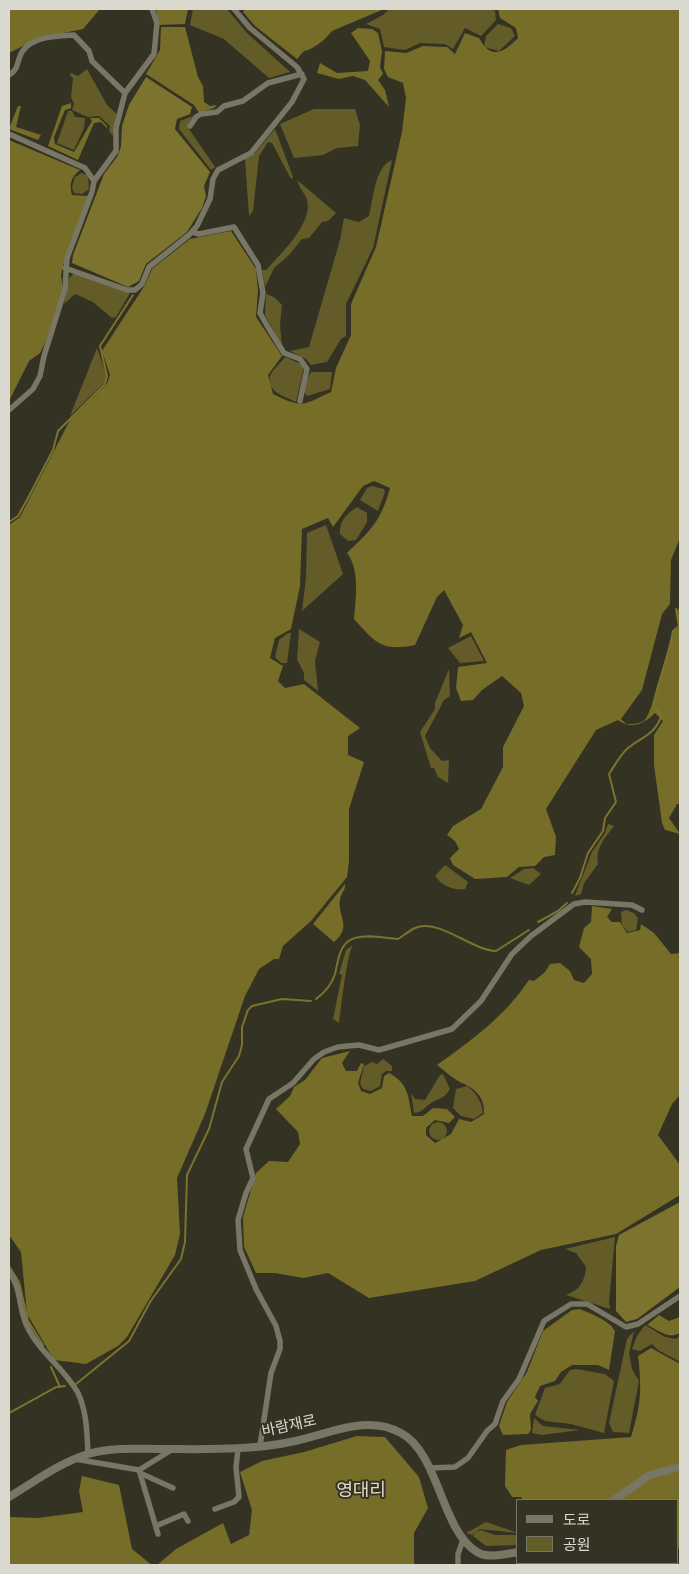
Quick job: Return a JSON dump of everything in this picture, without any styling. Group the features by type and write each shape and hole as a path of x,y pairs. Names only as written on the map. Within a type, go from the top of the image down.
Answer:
{"street":[{"path":"9,410 33,389 40,376 65,289 65,268 92,192 94,181 116,151 116,128 125,94 154,54 157,23 152,9"},
{"path":"65,268 109,285 127,290 135,290 142,284 149,267 192,232 210,199 213,180 218,170 252,153 292,102 302,85 302,74 297,67 250,28 234,9"},
{"path":"9,75 17,69 22,52 38,40 74,35 89,51 92,62 125,94"},
{"path":"190,126 196,117 201,114 217,112 224,106 243,101 268,83 302,74"},
{"path":"9,134 85,168 94,181"},
{"path":"192,232 199,234 234,227 258,265 263,293 260,313 284,353 300,359 307,369 300,401"},
{"path":"260,1446 270,1378 274,1361 280,1349 280,1341 276,1326 256,1289 240,1250 238,1220 246,1193 253,1178 246,1149 269,1099 292,1083 314,1059 331,1049 359,1045 379,1050 452,1029 486,995 512,954 531,936 574,904 585,902 632,905 642,910"},
{"path":"9,1272 19,1290 26,1326 44,1352 77,1392 84,1408 88,1454"},
{"path":"429,1468 455,1467 468,1458 487,1431 495,1424 503,1402 519,1379 544,1321 571,1304 587,1304 626,1327 638,1324 680,1296"},
{"name":"바람재로","path":"9,1497 75,1459 106,1449 238,1450 296,1441 342,1427 378,1425 402,1434 415,1446 429,1468 464,1540 478,1553 488,1555 516,1552"},
{"path":"140,1471 173,1449"},
{"path":"214,1509 234,1502 239,1497 236,1467 238,1450"},
{"path":"75,1459 140,1471 173,1488"},
{"path":"615,1499 650,1475 680,1467"},
{"path":"140,1471 158,1534"},
{"path":"156,1526 184,1514 188,1521"},
{"path":"458,1565 458,1554 464,1540"}],"green space":[{"path":"193,9 227,9 247,33 290,72 269,78 224,39 190,25"},
{"path":"389,9 490,9 495,11 496,20 481,36 465,28 453,49 445,44 420,43 405,50 384,47 380,29 366,24 383,15"},
{"path":"498,24 511,28 515,36 499,51 484,47 486,36"},
{"path":"87,69 107,105 119,116 115,138 109,131 110,126 99,116 88,117 72,110 74,104 71,97 73,78 70,75 71,73 78,76"},
{"path":"314,109 355,109 360,125 358,146 337,148 323,155 294,158 280,124"},
{"path":"68,111 72,111 75,117 85,118 84,128 74,150 57,143"},
{"path":"193,116 188,124 189,129 215,167 211,170 179,129 180,121"},
{"path":"275,129 293,177 292,179 290,177 272,143 268,142 259,156 253,211 249,216 245,159 255,153"},
{"path":"392,160 373,248 346,304 346,336 341,339 327,362 311,365 306,359 290,351 309,347 340,240 344,218 359,222 369,216 378,176 386,163"},
{"path":"82,173 88,176 89,189 82,194 74,193 72,187 75,177"},
{"path":"297,180 336,213 328,221 322,222 309,238 302,239 289,255 274,268 265,287 262,270 266,270 287,247 306,218 307,200"},
{"path":"74,273 130,293 116,317 112,318 93,302 75,294 64,304 69,278"},
{"path":"266,294 274,297 282,305 280,325 282,347 265,315"},
{"path":"97,348 107,377 105,382 70,416"},
{"path":"285,357 304,367 296,402 274,390 270,382 271,374"},
{"path":"311,372 332,372 330,389 307,396 304,392 305,384"},
{"path":"372,486 384,489 385,492 378,511 360,500 367,488"},
{"path":"357,507 367,513 367,522 356,540 348,541 340,534 342,521"},
{"path":"326,525 343,574 302,611 306,577 307,533"},
{"path":"299,629 320,642 315,661 318,691 304,680 304,673 297,659"},
{"path":"288,633 291,633 287,663 281,663 275,657 279,640"},
{"path":"471,636 484,661 460,663 448,648"},
{"path":"449,669 450,696 444,700 425,736 430,748 442,761 449,760 448,783 438,777 434,768 431,768 420,732 435,709 435,703"},
{"path":"608,824 614,826 599,848 598,864 584,883 581,894 575,896 592,852 605,833"},
{"path":"445,865 468,882 465,889 444,885 435,876"},
{"path":"533,868 541,874 529,885 510,878 524,869"},
{"path":"626,910 634,913 638,918 636,930 628,932 622,925 621,912"},
{"path":"353,945 346,970 339,1023 333,1019 342,975 339,974 346,950"},
{"path":"383,1059 392,1066 392,1071 386,1071 382,1074 380,1086 371,1091 363,1089 360,1083 364,1066 372,1062 377,1064"},
{"path":"443,1074 450,1089 448,1092 421,1111 414,1113 411,1093 415,1099 425,1100 440,1075"},
{"path":"467,1086 476,1094 483,1113 474,1119 461,1116 453,1108 456,1089"},
{"path":"438,1122 444,1125 447,1131 444,1137 438,1140 432,1137 429,1131 432,1125"},
{"path":"615,1237 610,1309 566,1295 581,1284 586,1267 576,1253 565,1249"},
{"path":"645,1325 665,1337 676,1339 680,1336 680,1362 658,1350 652,1344 640,1351 632,1349 637,1336"},
{"path":"634,1331 629,1353 632,1369 639,1381 629,1433 613,1432 609,1423 627,1339"},
{"path":"576,1369 605,1374 614,1381 604,1433 571,1424 545,1421 535,1415 545,1388 560,1384 570,1370"},
{"path":"534,1418 543,1426 580,1430 542,1435 532,1433"},
{"path":"486,1522 516,1532 480,1529 472,1535 466,1533"},
{"path":"481,1530 495,1535 516,1535 516,1545 486,1546 473,1536"}],"shaded area":[{"path":"9,9 100,9 83,29 39,38 9,53"},
{"path":"156,9 188,9 185,24 159,25"},
{"path":"245,9 384,9 332,31 320,43 304,51 297,59 255,26 243,12"},
{"path":"498,9 680,9 680,538 671,560 670,604 662,614 642,690 621,719 626,724 639,723 645,720 666,663 674,631 680,627 680,804 677,804 669,818 680,834 665,830 662,823 654,765 654,735 663,721 655,713 642,723 628,725 623,723 618,720 596,730 546,809 556,837 555,855 544,857 535,866 519,867 507,877 475,879 453,865 450,858 459,849 455,841 447,835 453,826 481,809 503,767 503,747 524,706 521,693 502,676 482,690 473,700 461,701 456,688 458,667 487,663 471,632 459,638 463,625 444,590 437,597 415,645 403,647 386,646 368,634 354,619 355,576 354,568 347,553 363,538 379,517 390,488 374,481 363,486 333,527 328,518 302,529 300,586 291,629 275,638 270,658 283,666 278,681 285,688 304,684 360,728 348,736 348,755 364,762 349,809 349,861 347,877 311,921 283,946 279,959 274,959 259,969 245,996 205,1114 177,1178 180,1234 175,1255 127,1337 118,1346 86,1364 54,1360 27,1314 21,1252 9,1235 9,525 20,517 70,420 107,384 110,375 102,351 145,285 152,269 190,239 231,231 256,269 258,291 256,317 282,356 268,375 273,394 291,402 303,404 331,392 336,368 351,335 351,304 376,247 402,132 406,98 403,83 388,77 384,69 385,51 406,53 423,46 447,47 455,54 465,33 479,38 488,50 498,52 508,47 518,38 516,28 500,18"},
{"path":"161,27 185,27 198,77 203,86 204,102 210,106 217,105 214,108 199,113 194,105 146,74 160,50"},
{"path":"358,28 372,29 378,33 382,51 380,67 383,74 378,80 385,90 389,107 365,80 353,76 339,79 317,73 320,63 337,73 368,71 370,61 351,33"},
{"path":"146,77 192,107 190,114 177,119 175,129 210,172 204,186 206,196 202,208 187,232 146,264 139,281 128,287 72,263 73,255 104,174 117,157 121,147 122,126 129,105"},
{"path":"71,103 71,108 65,110 54,137 55,144 74,152 92,121 90,118 99,118 107,126 107,128 101,122 94,123 78,160 48,146 62,106"},
{"path":"18,106 21,106 16,127 41,135 38,140 9,129"},
{"path":"9,140 80,170 72,181 72,195 88,196 65,258 61,275 63,289 47,339 40,353 29,361 9,401"},
{"path":"680,606 680,627 677,611"},
{"path":"345,884 340,899 343,931 334,942 313,924"},
{"path":"592,906 612,909 607,917 612,922 620,922 627,933 640,930 641,924 654,933 671,954 680,953 680,1095 672,1104 658,1135 680,1165 680,1195 616,1234 541,1250 475,1281 369,1298 328,1273 303,1278 275,1273 256,1273 244,1247 243,1217 256,1173 269,1161 288,1162 300,1144 298,1132 276,1109 290,1096 294,1087 305,1080 322,1058 350,1051 342,1063 346,1071 357,1071 361,1063 364,1064 358,1083 361,1091 370,1094 382,1088 384,1076 389,1073 396,1077 404,1086 412,1116 423,1116 433,1108 447,1109 455,1117 449,1123 435,1120 426,1128 426,1135 435,1143 451,1134 459,1119 471,1122 484,1114 481,1098 470,1087 437,1065 487,1027 520,993 529,980 534,981 545,972 550,964 560,963 570,971 574,980 584,983 592,974 591,959 579,947 584,928 591,922"},
{"path":"680,1202 680,1287 637,1319 626,1322 616,1311 616,1246 619,1235"},
{"path":"580,1309 604,1321 615,1331 609,1370 598,1365 572,1365 561,1372 555,1381 540,1386 535,1397 538,1401 530,1414 531,1430 528,1434 503,1435 499,1426 507,1402 527,1372 543,1331 572,1310"},
{"path":"659,1315 669,1321 680,1317 680,1333 667,1335 647,1325"},
{"path":"651,1348 680,1364 679,1548 679,1499 522,1499 521,1497 512,1497 505,1486 506,1450 521,1445 631,1437 640,1397 638,1356"},
{"path":"357,1436 385,1437 419,1477 428,1508 414,1533 414,1565 157,1565 176,1549 223,1523 231,1544 249,1535 252,1510 240,1472 262,1461 304,1452"},
{"path":"82,1476 119,1485 132,1549 152,1565 9,1565 9,1517 38,1518 83,1512 79,1491"},
{"path":"524,1564 662,1564 661,1565"}],"waterway":[{"path":"9,522 18,516 28,498 53,450 58,431 105,384 107,376 100,346 133,295"},
{"path":"572,893 580,878 588,853 603,831 605,818 616,802 609,774 625,751 652,732 662,715 653,706 673,631 679,626 676,609"},
{"path":"538,922 558,911 567,903"},
{"path":"316,999 332,981 342,948 355,938 371,936 398,939 415,928 424,926 434,927 476,946 496,951 529,930"},
{"path":"76,1384 129,1341 150,1302 181,1259 185,1242 187,1175 209,1129 222,1082 239,1056 242,1045 242,1027 248,1010 252,1006 282,999 311,1001"},
{"path":"9,1266 19,1282 28,1321 43,1345"},
{"path":"51,1367 60,1387"},
{"path":"9,1413 56,1387 65,1386"}],"district":[{"name":"영대리","path":"361,1491"}]}
